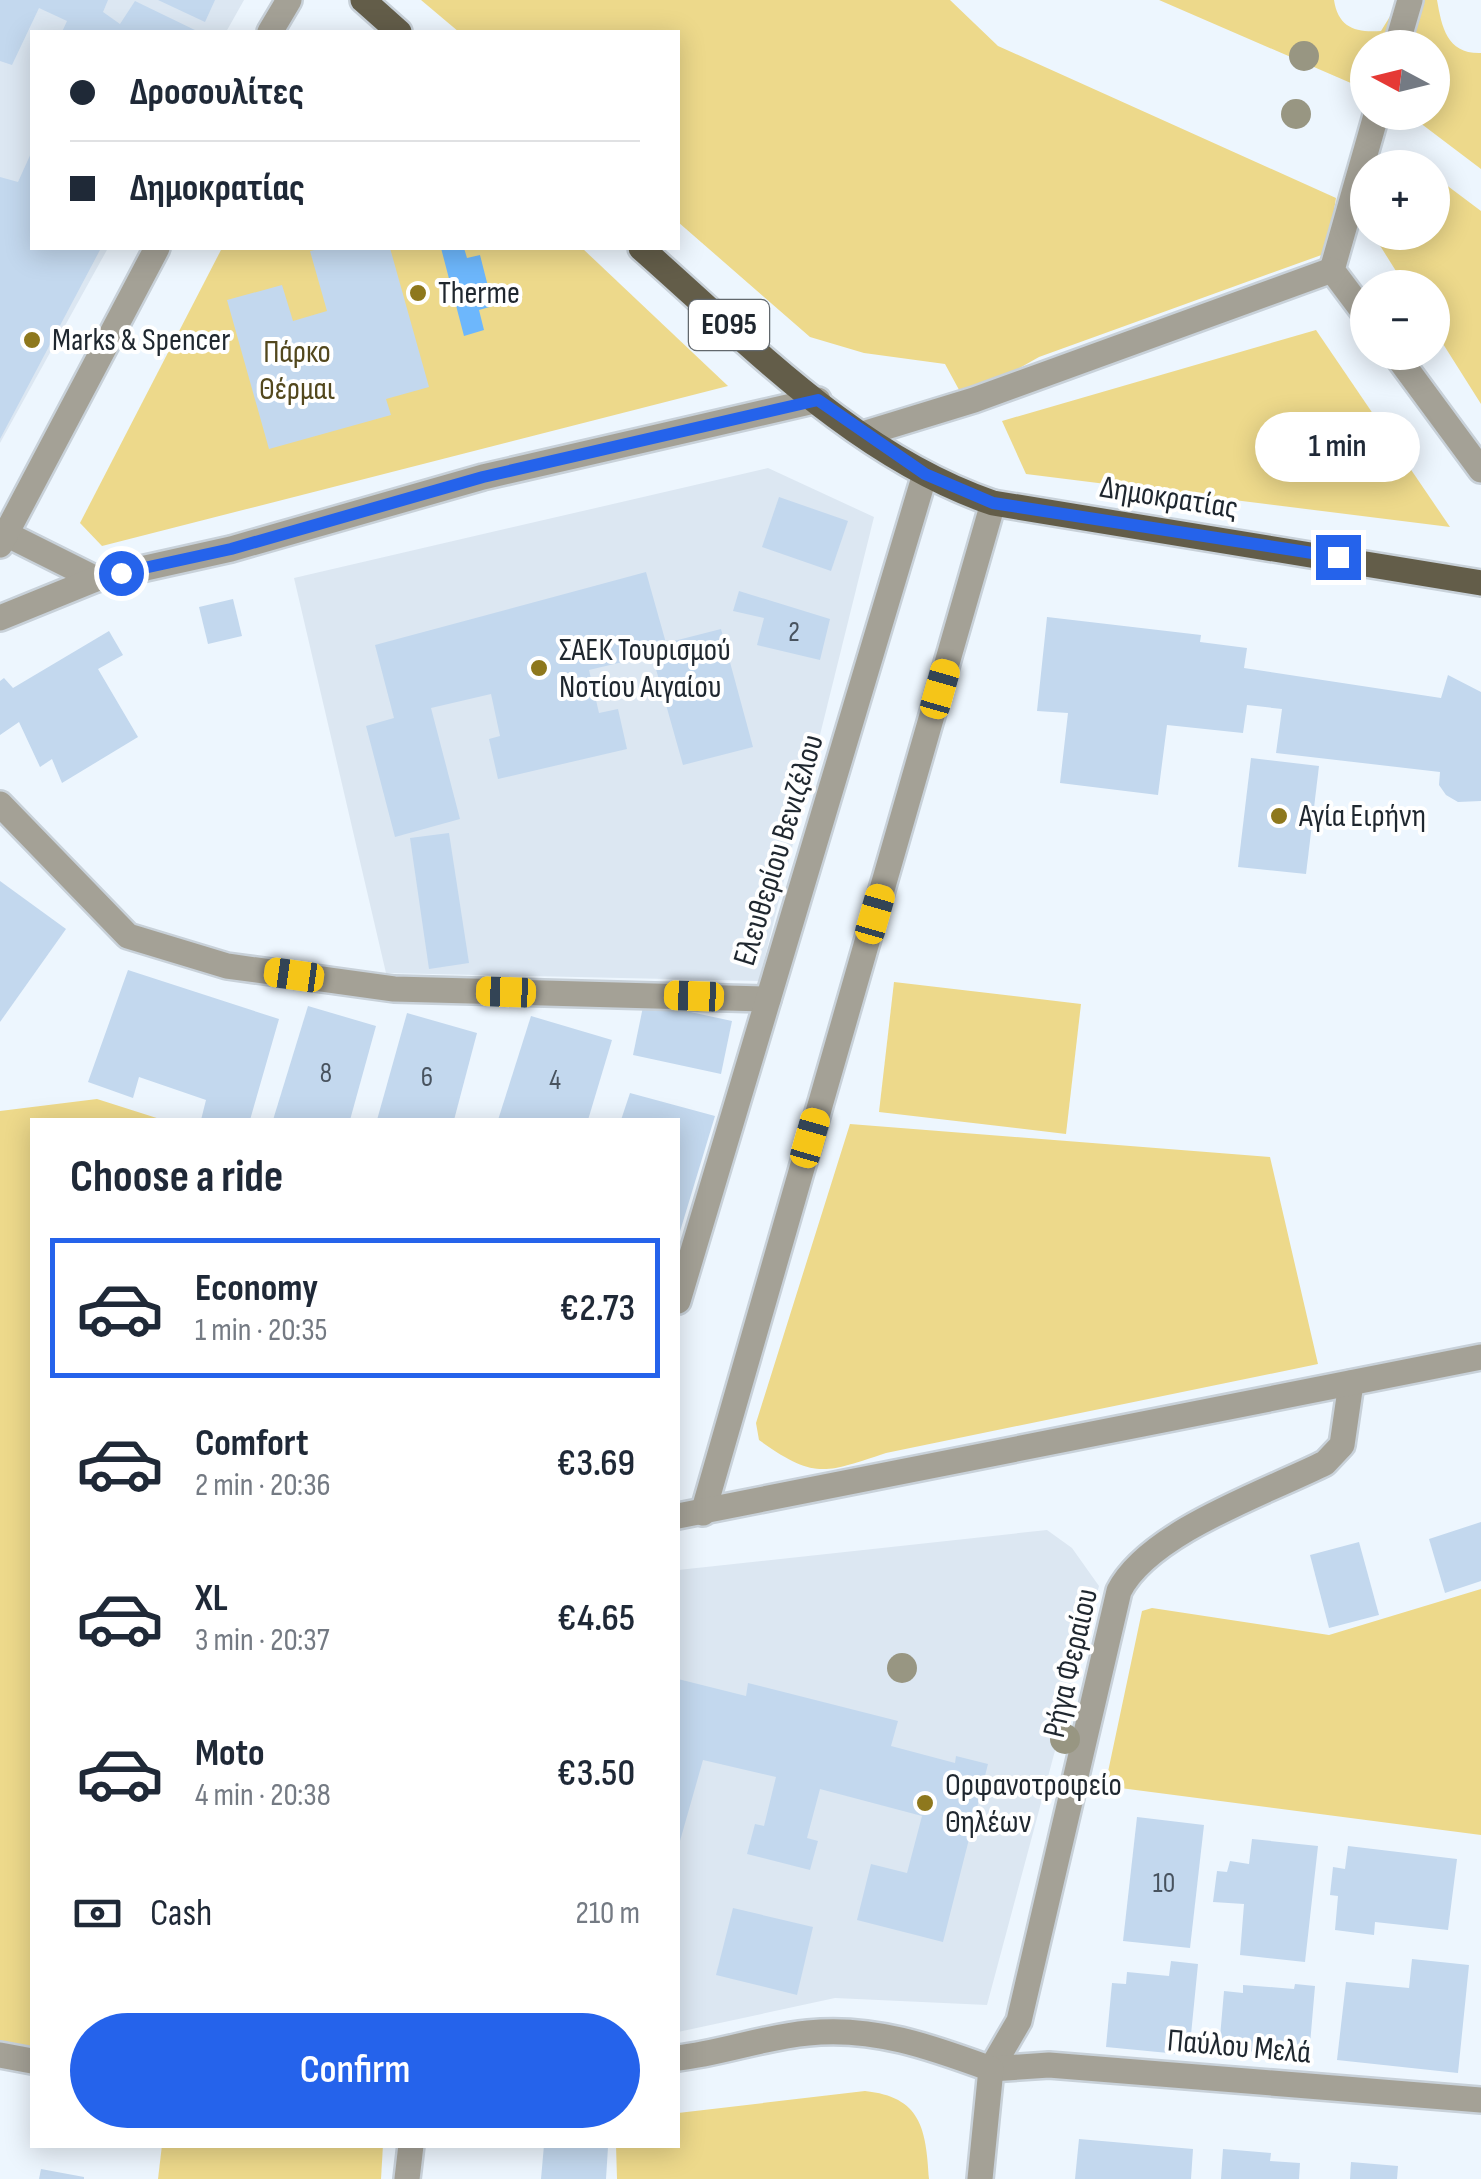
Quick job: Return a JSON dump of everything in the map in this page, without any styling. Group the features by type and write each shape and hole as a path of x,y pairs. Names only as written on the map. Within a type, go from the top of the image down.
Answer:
{"main road":[{"path":"363,0 397,30"},
{"name":"ΕΟ95","path":"643,250 863,434"},
{"name":"Δημοκρατίας","path":"863,434 925,474 993,503 1481,583"}],"street":[{"path":"271,30 289,0"},
{"path":"1401,30 1410,0"},
{"path":"1332,270 1372,130"},
{"path":"96,579 2,536 156,250"},
{"path":"1332,270 1350,294"},
{"path":"863,434 974,400 1332,270"},
{"path":"1407,370 1481,470"},
{"path":"0,618 96,579 218,552 483,477 818,400"},
{"name":"Ελευθερίου Βενιζέλου","path":"680,1294 925,474"},
{"path":"993,503 690,1514 1481,1357"},
{"path":"0,804 128,936 227,966 394,989 768,998"},
{"name":"Ρήγα Φεραίου","path":"991,2069 1019,2021 1119,1590 1128,1573 1178,1536 1326,1463 1342,1445 1351,1383"},
{"path":"680,2058 806,2033 842,2031 889,2035 991,2069 980,2179"},
{"path":"0,2055 30,2061"},
{"name":"Παύλου Μελά","path":"991,2069 1049,2065 1481,2100"},
{"path":"407,2179 411,2148"}],"shaded area":[{"path":"0,0 244,0 227,30 30,30 30,250 107,250 0,443"},
{"path":"768,468 874,517 759,981 386,973 294,578"},
{"path":"1047,1530 1072,1548 1099,1586 987,2005 835,1998 680,2032 680,1570"}],"green space":[{"path":"421,0 950,0 998,46 1336,198 1327,253 1039,357 964,399 945,364 864,353 810,337 680,224 680,30 457,30"},
{"path":"1159,0 1334,0 1344,22 1364,30 1350,30 1350,83"},
{"path":"1400,0 1437,0 1444,29 1382,30"},
{"path":"1450,40 1460,49 1481,53 1481,169 1429,130 1450,130"},
{"path":"1450,188 1481,211 1481,404 1450,355 1450,270 1395,270 1383,250 1450,250"},
{"name":"Πάρκο Θέρμαι","path":"221,250 584,250 728,386 102,546 80,523"},
{"path":"1316,330 1450,527 1026,474 1002,421"},
{"path":"894,982 1081,1004 1066,1134 879,1112"},
{"path":"97,1099 157,1118 30,1118 30,2050 0,2043 0,1111"},
{"path":"850,1124 1270,1157 1318,1364 886,1453 834,1468 794,1462 759,1440 756,1423"},
{"path":"1481,1589 1481,1835 1105,1786 1142,1611 1152,1608 1329,1635"},
{"path":"865,2091 884,2094 909,2108 917,2118 926,2145 929,2179 617,2179 616,2148 680,2148 680,2113"},
{"path":"162,2148 383,2148 381,2179 158,2179"}],"water":[{"path":"442,250 465,250 467,258 480,255 493,306 479,310 484,330 464,336"}],"building":[{"path":"0,0 108,0 103,12 120,24 135,1 195,30 63,30 67,21 39,8 12,65 0,61"},
{"path":"158,0 215,0 205,22"},
{"path":"30,155 30,250 100,250 0,439 0,177 18,182"},
{"path":"391,250 429,387 386,399 391,415 269,449 227,300 282,285 293,321 327,311 310,251"},
{"path":"779,497 848,521 831,571 762,547"},
{"path":"646,572 666,643 721,629 753,747 683,765 652,655 589,670 599,713 618,709 627,749 498,779 489,739 500,736 491,694 431,708 460,819 395,837 366,726 394,718 375,645"},
{"path":"739,591 830,619 820,660 757,645 764,618 733,611"},
{"path":"233,599 242,636 208,644 199,607"},
{"path":"1047,617 1201,635 1200,642 1247,648 1244,668 1441,698 1448,675 1481,692 1481,801 1458,802 1446,795 1439,785 1440,772 1276,753 1282,709 1247,705 1243,733 1167,725 1158,795 1060,783 1068,713 1037,711"},
{"path":"109,631 123,655 98,669 138,737 62,783 52,759 40,767 19,722 0,735 0,681 4,678 13,688"},
{"name":"Αγία Ειρήνη","path":"1251,758 1319,766 1306,874 1238,867"},
{"path":"449,833 469,963 429,969 410,838"},
{"path":"0,881 66,929 0,1022"},
{"path":"128,970 279,1019 251,1118 202,1118 206,1100 139,1077 133,1098 88,1082"},
{"path":"644,1002 732,1021 721,1074 633,1055"},
{"path":"308,1006 376,1026 351,1118 274,1118"},
{"path":"407,1013 477,1033 455,1118 378,1118"},
{"path":"531,1016 612,1040 589,1118 499,1118"},
{"path":"630,1093 715,1116 680,1231 680,1118 622,1118"},
{"path":"1481,1522 1481,1581 1445,1593 1429,1539"},
{"path":"1359,1542 1379,1615 1329,1628 1310,1555"},
{"name":"Ορφανοτροφείο Θηλέων","path":"680,1680 746,1696 748,1683 898,1721 891,1746 955,1763 956,1756 988,1764 943,1942 857,1920 871,1864 907,1873 922,1816 820,1789 807,1838 818,1841 810,1870 747,1854 755,1824 764,1826 776,1777 703,1760 680,1841"},
{"path":"1137,1817 1204,1825 1190,1948 1123,1941"},
{"path":"1252,1839 1318,1846 1305,1962 1240,1955 1244,1904 1213,1902 1217,1871 1227,1872 1230,1861 1249,1864"},
{"path":"1348,1846 1457,1859 1448,1930 1375,1922 1374,1935 1335,1930 1338,1896 1330,1895 1333,1867 1345,1869"},
{"path":"733,1908 813,1927 797,1995 716,1975"},
{"path":"1412,1959 1469,1965 1458,2073 1337,2060 1346,1982 1409,1988"},
{"path":"1171,1961 1198,1964 1189,2055 1106,2047 1112,1983 1126,1984 1127,1972 1169,1976"},
{"path":"1295,1984 1315,1986 1309,2056 1219,2049 1224,1991 1243,1993 1243,1985 1294,1989"},
{"path":"1079,2139 1193,2149 1191,2179 1075,2179"},
{"path":"544,2148 608,2148 606,2179 541,2179"},
{"path":"1223,2149 1271,2153 1270,2161 1300,2163 1299,2179 1221,2179"},
{"path":"1351,2162 1398,2166 1397,2179 1350,2179"},
{"path":"41,2169 84,2177 84,2179 39,2179"}],"place":[{"name":"Therme","path":"418,293"},
{"name":"Marks & Spencer","path":"32,340"},
{"name":"ΣΑΕΚ Τουρισμού Νοτίου Αιγαίου","path":"539,668"},
{"name":"Αγία Ειρήνη","path":"1279,816"},
{"name":"Ορφανοτροφείο Θηλέων","path":"925,1803"}],"route":[{"path":"121,573 231,549 483,477 818,400 925,474 993,503 1338,557"}]}
